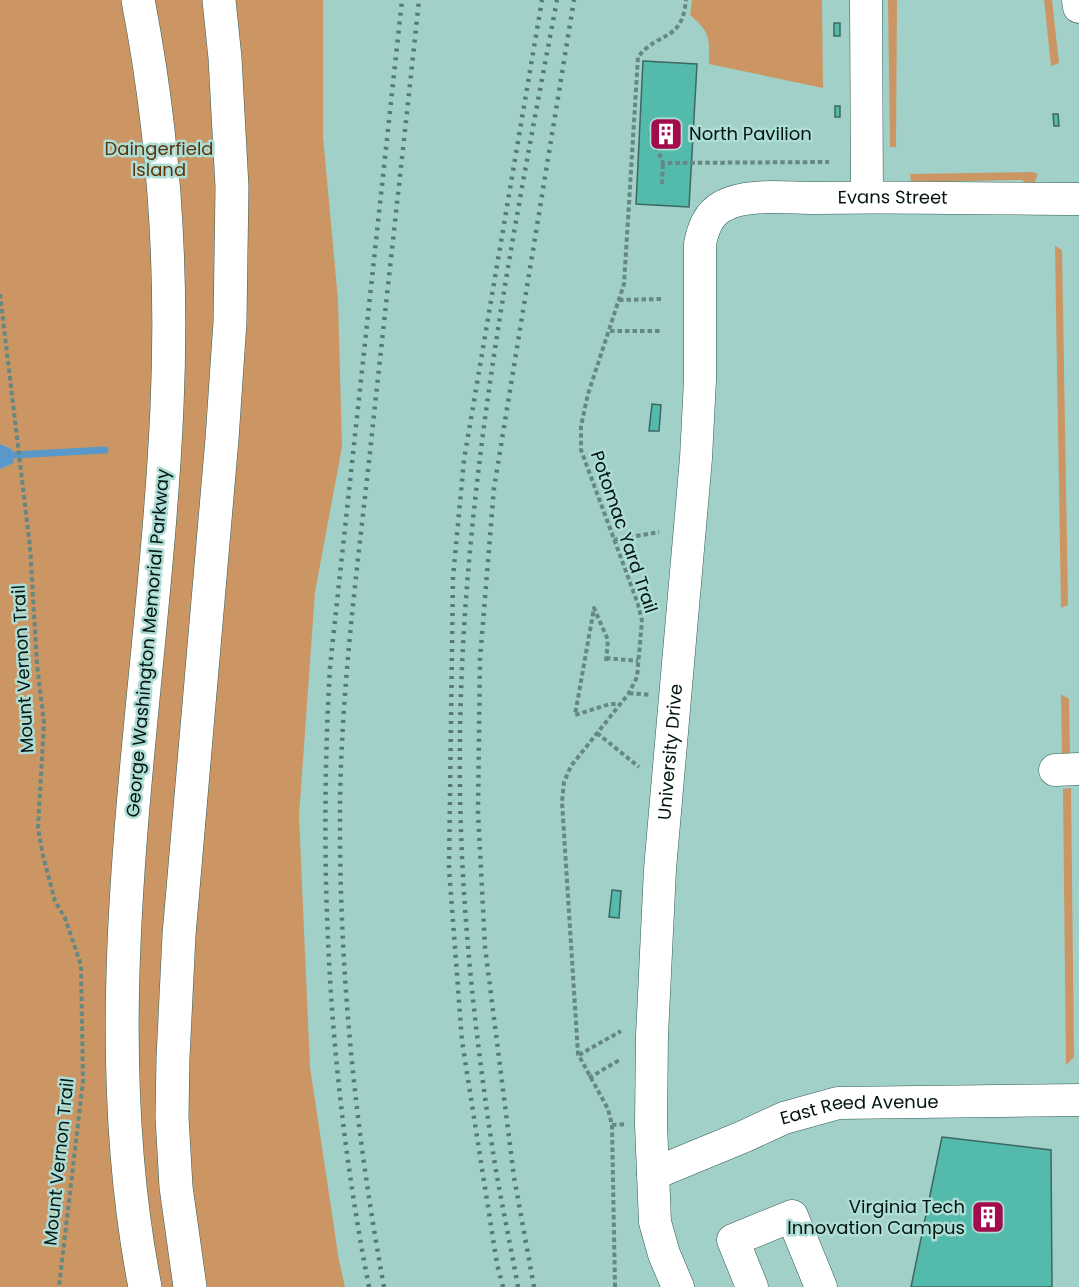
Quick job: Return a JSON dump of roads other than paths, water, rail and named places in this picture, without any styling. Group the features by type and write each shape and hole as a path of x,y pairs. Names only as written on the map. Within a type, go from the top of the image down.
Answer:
{"highway":[{"name":"George Washington Memorial Parkway","path":"138,0 160,151 167,253 169,341 163,468 128,882 121,1021 123,1088 133,1218 145,1287"},
{"path":"190,1287 176,1187 172,1117 173,1058 179,934 230,322 232,187 226,68 219,0"}],"street":[{"path":"866,0 867,197"},
{"path":"1078,0 1079,8"},
{"name":"Evans Street","path":"712,214 723,206 744,199 867,197 1079,199"},
{"name":"University Drive","path":"678,1287 664,1254 655,1222 652,1036 660,869 696,459 700,380 700,244 702,231 712,214"},
{"name":"East Reed Avenue","path":"653,1174 784,1118 838,1103 1079,1100"},
{"path":"752,1287 733,1240 792,1216 821,1287"}],"water":[{"path":"0,444 12,449 14,463 0,469"}],"waterway":[{"path":"13,455 105,450"}],"railway":[{"path":"369,1287 355,1210 336,1056 330,978 325,823 330,667 402,0"},
{"path":"384,1287 357,1109 346,989 340,869 341,764 350,630 419,0"},
{"path":"503,1287 497,1264 462,1041 449,868 453,577 464,460 542,0"},
{"path":"518,1287 493,1152 473,997 461,841 460,737 463,644 470,551 492,366 557,0"},
{"path":"534,1287 514,1177 485,947 478,812 480,659 494,488 574,0"}],"place":[{"name":"North Pavilion","path":"666,134"},
{"name":"Virginia Tech Innovation Campus","path":"988,1217"}],"park label":[{"name":"Daingerfield Island","path":"159,159"}]}
